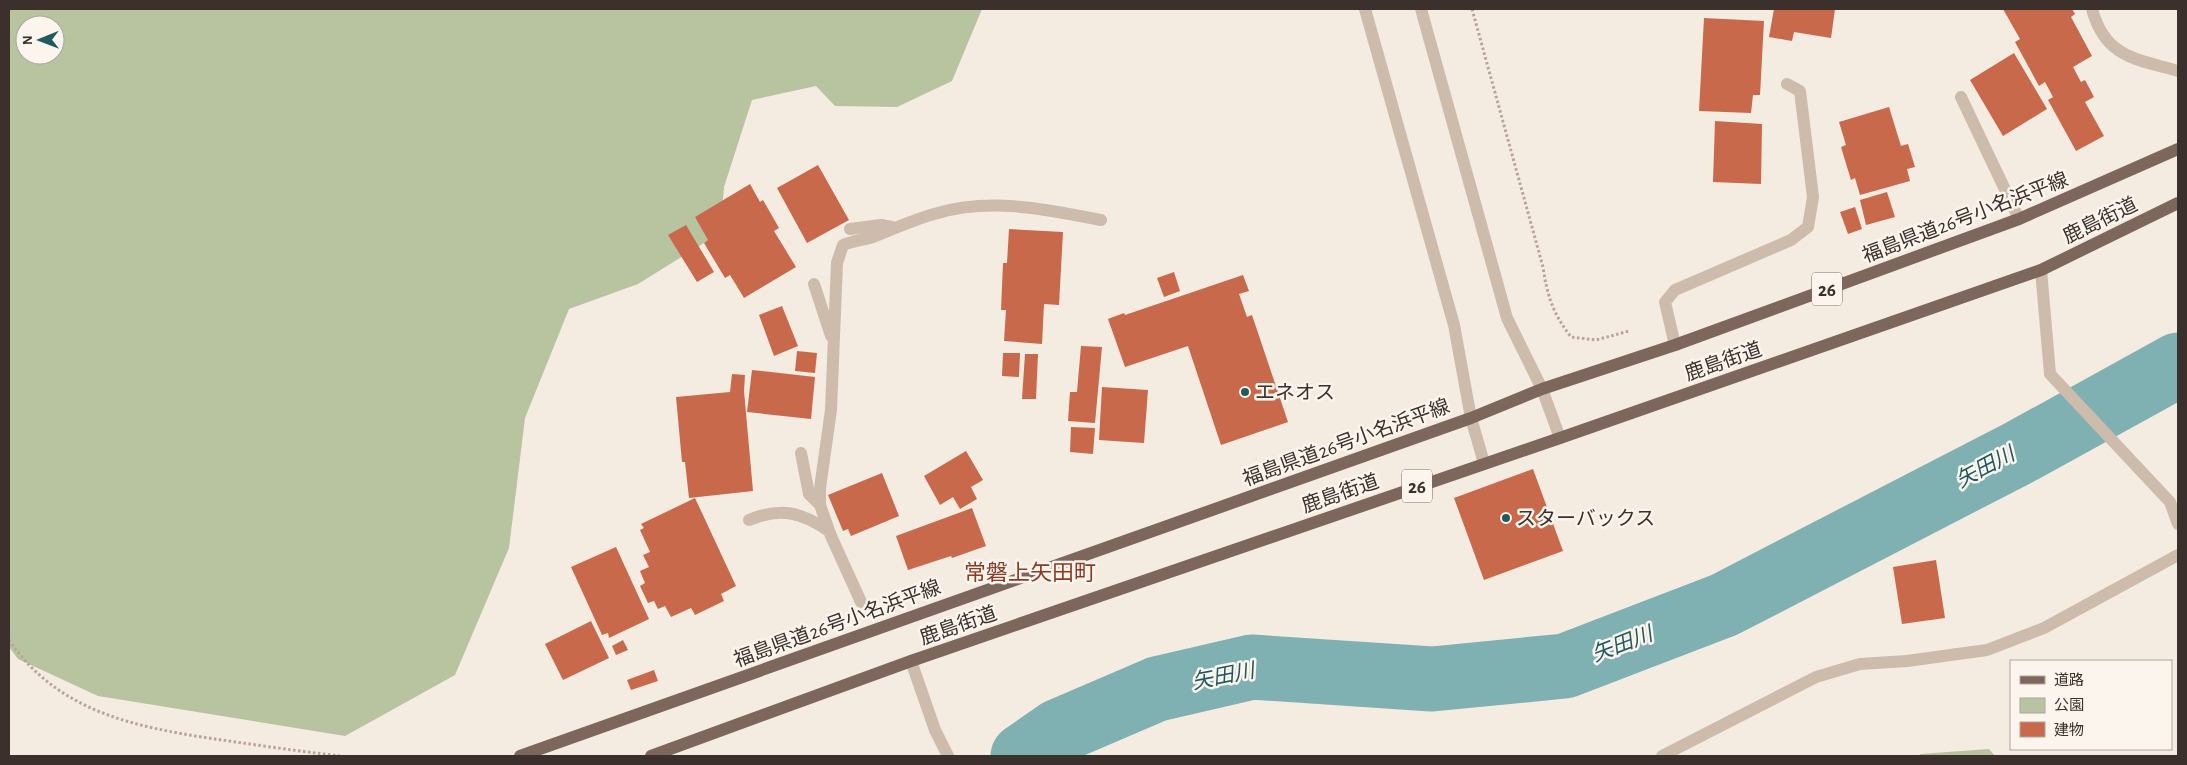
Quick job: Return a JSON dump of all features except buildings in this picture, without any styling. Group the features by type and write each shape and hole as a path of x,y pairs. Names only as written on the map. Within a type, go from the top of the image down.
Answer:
{"main road":[{"name":"福島県道26号小名浜平線","path":"520,756 1471,418 1542,389 1675,345 2019,220 2178,149"},
{"name":"鹿島街道","path":"651,756 911,661 2041,270 2178,203"}],"street":[{"path":"1365,9 1454,325 1471,418 1484,463"},
{"path":"1421,9 1507,318 1542,389 1560,438"},
{"path":"2092,9 2105,38 2119,51 2139,61 2178,71"},
{"path":"1675,345 1665,302 1675,290 1790,240 1808,227 1813,197 1800,91 1787,84"},
{"path":"1961,97 2019,220"},
{"path":"862,602 829,531 820,505 820,488 831,410 837,263 843,245 865,240 934,214 952,210 1007,205 1057,211 1101,220"},
{"path":"850,229 882,225 897,228"},
{"path":"2041,270 2050,374 2104,434 2170,502 2178,524"},
{"path":"814,284 827,328 833,340"},
{"path":"802,453 809,494 820,505"},
{"path":"749,520 766,513 780,512 811,519 829,531"},
{"path":"1662,756 1816,676 1860,664 1907,661 1987,650 2044,628 2178,555"},
{"path":"911,661 935,730 948,756"}],"path":[{"path":"1472,9 1543,267 1547,295 1560,323 1571,337 1596,340 1669,318"},
{"path":"9,640 38,675 104,715 156,730 340,756"}],"green space":[{"path":"9,9 982,9 952,81 897,107 835,106 816,86 752,100 724,187 720,233 638,284 569,309 525,418 509,548 455,675 345,736 98,696 18,659 9,647"},
{"path":"1989,749 1995,756 1919,756 1920,754"}],"waterway":[{"name":"矢田川","path":"1023,756 1059,731 1157,689 1252,667 1432,679 1565,666 1724,605 2022,451 2178,365"}],"place":[{"name":"エネオス","path":"1245,392"},
{"name":"スターバックス","path":"1506,518"}],"district":[{"name":"常磐上矢田町","path":"1030,572"}]}
